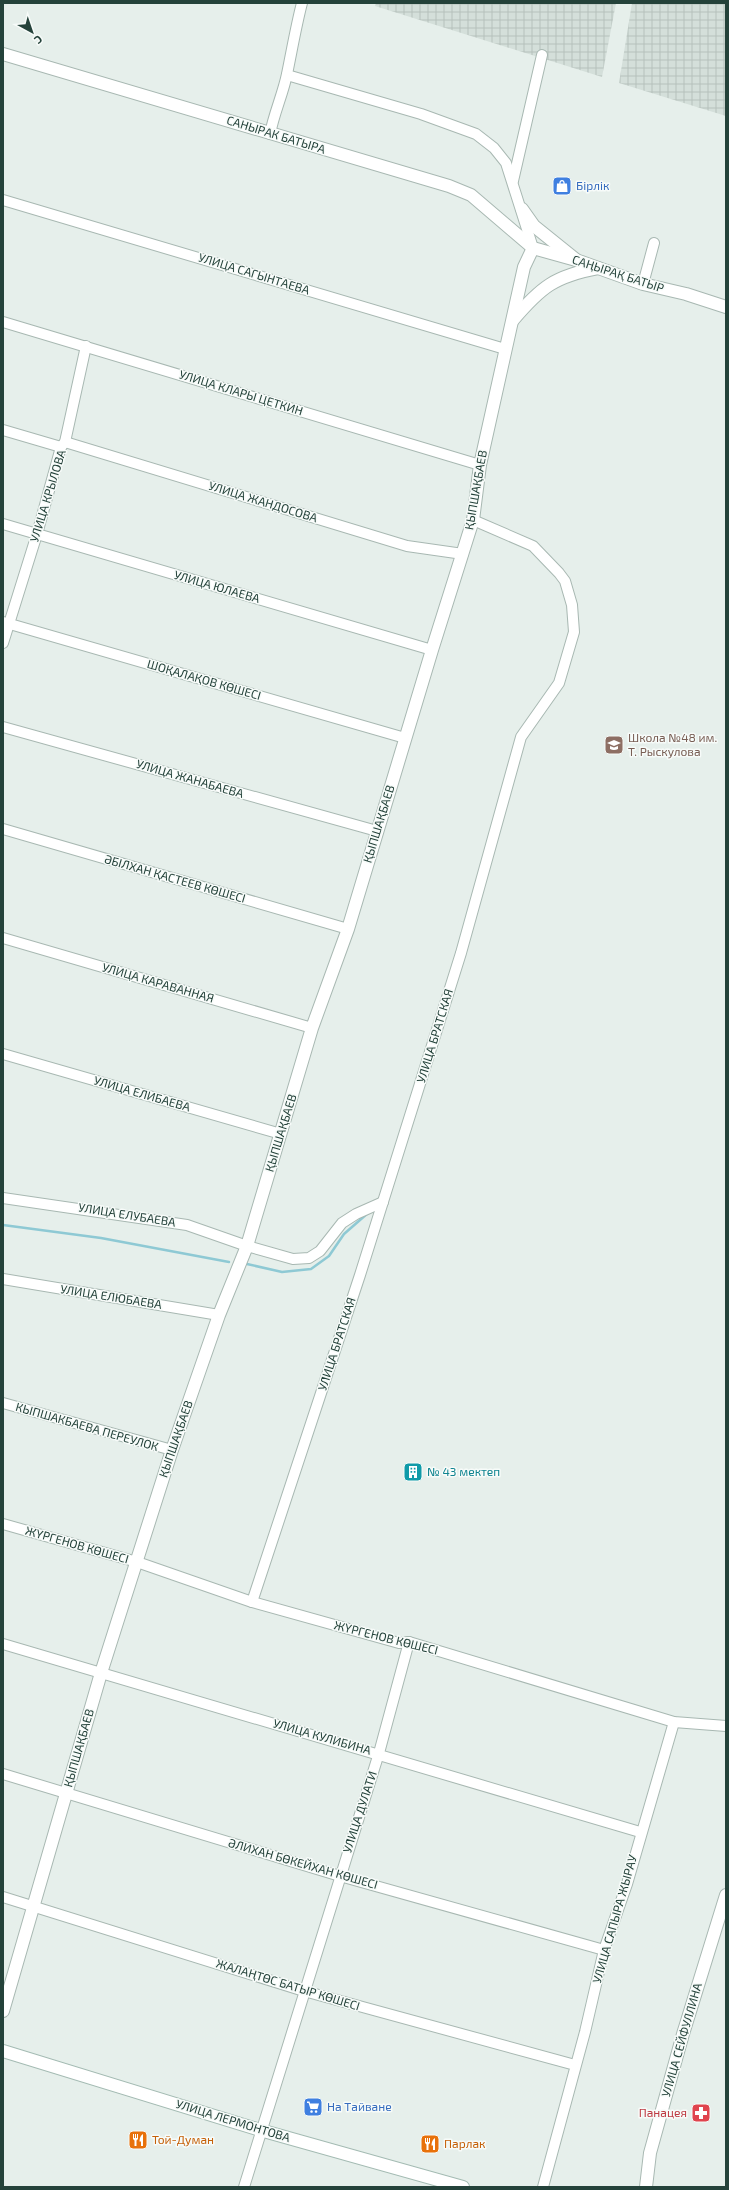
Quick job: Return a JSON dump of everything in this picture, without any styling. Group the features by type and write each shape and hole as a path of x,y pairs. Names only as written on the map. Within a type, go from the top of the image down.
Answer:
{"street":[{"path":"270,134 277,103 287,75 302,3"},
{"name":"САНЫРАК БАТЫРА","path":"3,54 448,186 471,195 533,248"},
{"path":"513,180 542,55"},
{"path":"287,75 421,114 476,134 494,148 506,163 513,180 533,248"},
{"name":"УЛИЦА САГЫНТАЕВА","path":"3,200 506,349"},
{"path":"522,209 534,226 568,251 576,260"},
{"path":"643,284 654,243"},
{"name":"САҢЫРАҚ БАТЫР","path":"533,248 576,260 643,284 686,294 726,307"},
{"name":"ҚЫПШАҚБАЕВ","path":"3,2011 101,1673 172,1450 219,1315 247,1246 312,1028 348,929 376,831 463,554 473,520 480,465 511,323 524,267 533,248"},
{"path":"511,323 530,300 548,284 573,273 598,268"},
{"name":"УЛИЦА КЛАРЫ ЦЕТКИН","path":"3,322 480,465"},
{"name":"УЛИЦА КРЫЛОВА","path":"3,643 6,623 37,534 63,445 86,346"},
{"name":"УЛИЦА ЖАНДОСОВА","path":"3,430 63,445 407,546 463,554"},
{"name":"УЛИЦА БРАТСКАЯ","path":"252,1602 383,1202 461,953 521,737 559,683 574,632 572,605 565,581 559,573 533,546 473,520"},
{"name":"УЛИЦА ЮЛАЕВА","path":"3,524 432,650"},
{"name":"ШОҚАЛАҚОВ КӨШЕСІ","path":"6,623 405,738"},
{"name":"УЛИЦА ЖАНАБАЕВА","path":"3,727 376,831"},
{"name":"ӘБІЛХАН ҚАСТЕЕВ КӨШЕСІ","path":"3,829 348,929"},
{"name":"УЛИЦА КАРАВАННАЯ","path":"3,938 312,1028"},
{"name":"УЛИЦА ЕЛИБАЕВА","path":"3,1054 281,1134"},
{"name":"УЛИЦА ЕЛУБАЕВА","path":"3,1198 60,1205 187,1225 247,1246 293,1259 308,1258 320,1251 342,1223 356,1214 383,1202"},
{"name":"УЛИЦА ЕЛЮБАЕВА","path":"3,1279 219,1315"},
{"name":"КЫПШАКБАЕВА ПЕРЕУЛОК","path":"3,1403 172,1450"},
{"name":"ЖҮРГЕНОВ КӨШЕСІ","path":"3,1524 137,1562 252,1602 399,1643 409,1642 674,1722 726,1726"},
{"name":"УЛИЦА ДУЛАТИ","path":"244,2187 260,2130 379,1753 409,1642"},
{"name":"УЛИЦА КУЛИБИНА","path":"3,1644 379,1753 640,1832"},
{"name":"УЛИЦА САПЫРА ЖЫРАУ","path":"543,2187 585,2032 604,1950 626,1884 640,1832 674,1722"},
{"name":"ӘЛИХАН БӨКЕЙХАН КӨШЕСІ","path":"3,1774 340,1876 604,1950"},
{"name":"УЛИЦА СЕЙФУЛЛИНА","path":"646,2187 650,2153 683,2034 726,1895"},
{"name":"ЖАЛАҢТӨС БАТЫР КӨШЕСІ","path":"3,1897 304,1991 575,2065"},
{"name":"УЛИЦА ЛЕРМОНТОВА","path":"3,2051 260,2130 464,2187"}],"shaded area":[{"path":"376,3 616,3 602,77 375,6"},
{"path":"632,3 726,3 726,116 619,83"}],"waterway":[{"path":"247,1264 282,1272 311,1269 329,1256 344,1234 368,1213"},
{"path":"3,1225 101,1238 229,1262"}],"place":[{"name":"Бірлік","path":"562,186"},
{"name":"Школа №48 им. Т. Рыскулова","path":"614,745"},
{"name":"№ 43 мектеп","path":"413,1472"},
{"name":"На Тайване","path":"313,2107"},
{"name":"Панацея","path":"701,2113"},
{"name":"Той-Думан","path":"138,2140"},
{"name":"Парлак","path":"430,2144"}]}
